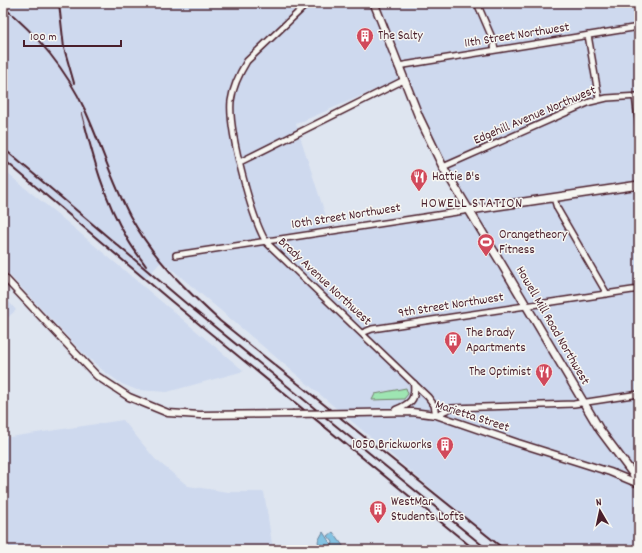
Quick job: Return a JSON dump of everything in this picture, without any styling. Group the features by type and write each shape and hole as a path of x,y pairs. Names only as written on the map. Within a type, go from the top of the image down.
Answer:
{"main road":[{"name":"Howell Mill Road Northwest","path":"374,3 427,136 443,167 527,306 583,403 612,448 639,483"},
{"name":"10th Street Northwest","path":"470,210 639,185"}],"street":[{"name":"Brady Avenue Northwest","path":"308,3 256,51 247,61 236,82 231,113 232,129 254,214 266,242 428,397 434,406 436,415"},
{"path":"477,3 493,40 495,50"},
{"name":"11th Street Northwest","path":"398,66 639,27"},
{"path":"588,35 599,99"},
{"path":"240,162 404,80"},
{"path":"637,96 639,127"},
{"name":"Edgehill Avenue Northwest","path":"443,167 599,99 637,96"},
{"path":"554,198 557,208 607,294"},
{"name":"10th Street Northwest","path":"176,255 470,210"},
{"name":"Marietta Street","path":"3,276 97,376 129,397 168,413 200,415 358,413 392,411 436,415 610,472 639,483"},
{"name":"9th Street Northwest","path":"362,333 372,329 639,289"},
{"path":"392,411 412,403 414,398 414,384"},
{"path":"436,415 451,408 583,403 639,394"}],"shaded area":[{"path":"3,3 639,3 639,550 504,550 162,261 144,280 3,160","holes":["402,78 470,208 330,229 296,124"]},
{"path":"3,170 244,371 167,392 137,390 122,384 105,372 84,354 3,268"},
{"path":"3,295 16,310 3,322"},
{"path":"123,420 155,459 188,486 228,492 264,492 273,550 3,550 3,438"}],"green space":[{"path":"406,388 408,394 404,399 372,400 375,394"}],"water":[{"path":"323,532 332,546 333,542 328,536 333,532 346,550 320,550 318,541"}],"railway":[{"path":"59,3 64,48 74,83"},
{"path":"3,7 39,41 60,67 78,95 130,216 149,246 170,272 220,321 505,550"},
{"path":"82,114 100,178 112,209 129,242 146,266"},
{"path":"3,148 188,305 488,550"},
{"path":"3,159 171,301 475,550"}],"place":[{"name":"The Salty","path":"365,51"},
{"name":"Hattie B's","path":"419,192"},
{"name":"Orangetheory Fitness","path":"486,257"},
{"name":"The Brady Apartments","path":"453,355"},
{"name":"The Optimist","path":"544,387"},
{"name":"1050 Brickworks","path":"445,460"},
{"name":"WestMar Students Lofts","path":"378,524"}],"district":[{"name":"HOWELL STATION","path":"472,204"}]}
